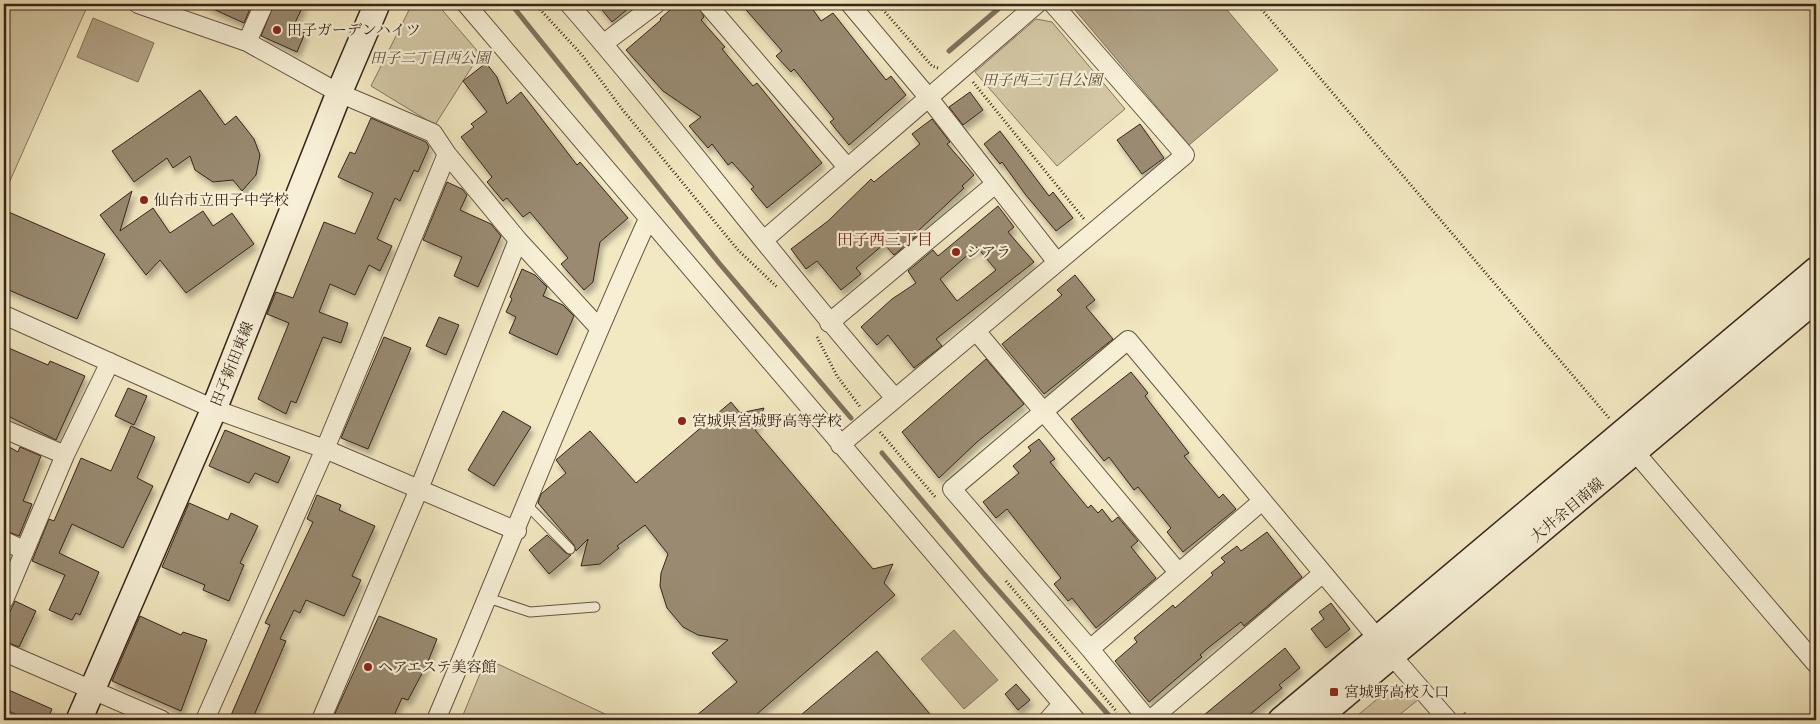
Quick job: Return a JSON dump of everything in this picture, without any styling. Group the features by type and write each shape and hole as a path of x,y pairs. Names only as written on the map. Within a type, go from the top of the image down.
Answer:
{"street":[{"path":"138,4 247,42 339,93 433,133 447,154 518,240 598,328"},
{"path":"247,42 264,4"},
{"name":"田子新田東線","path":"80,720 214,409 339,93 377,4"},
{"path":"466,4 1076,720"},
{"path":"568,4 765,239 822,328 895,398"},
{"path":"603,44 656,4"},
{"path":"708,4 847,166"},
{"path":"850,4 928,97 994,185 1056,261"},
{"path":"765,239 847,166 1037,4"},
{"path":"840,445 1184,155 1053,4"},
{"path":"205,720 325,449 447,154"},
{"path":"822,328 994,185"},
{"path":"436,720 517,531 598,328 648,219"},
{"path":"321,720 419,489 518,240"},
{"path":"1316,720 1386,649 1629,443 1816,270"},
{"path":"1629,443 1816,299"},
{"path":"4,316 214,409 325,449 517,531"},
{"path":"976,331 1178,572"},
{"path":"1322,574 1149,720 952,489 1128,340 1261,502 1448,720"},
{"path":"4,600 65,454 110,362"},
{"path":"4,429 65,454"},
{"path":"1629,443 1816,664"},
{"path":"1090,649 1261,502"},
{"path":"4,541 24,550"},
{"path":"1282,720 1386,649"},
{"path":"4,652 162,720"},
{"path":"1048,720 1062,704"}],"lane":[{"path":"527,505 570,549"},
{"path":"488,598 530,612 595,607"}],"path":[{"path":"535,4 582,55 622,109 738,250 780,290"},
{"path":"878,4 932,66 968,76 1094,230"},
{"path":"1257,4 1629,443"},
{"path":"822,328 837,376 870,419"}],"green space":[{"path":"4,4 86,4 87,7 5,192"},
{"name":"田子二丁目西公園","path":"412,4 437,4 480,54 435,125 371,86"},
{"name":"田子西三丁目公園","path":"1036,19 1052,22 1125,109 1057,166 975,72"},
{"path":"487,659 618,720 461,720"},
{"path":"1406,685 1419,699 1393,720 1352,720 1393,686"}],"shaded area":[{"path":"1070,4 1222,4 1278,70 1189,145"},
{"path":"93,18 154,43 138,82 77,57"},
{"path":"954,630 998,680 964,709 921,659"}],"building":[{"path":"202,4 252,4 244,23"},
{"name":"田子ガーデンハイツ","path":"274,4 304,4 293,27 305,33 297,52 261,36"},
{"path":"597,4 634,4 612,22"},
{"path":"670,4 697,4 704,17 701,20 725,47 722,49 753,86 757,83 822,163 767,208 751,189 754,187 732,162 728,165 712,144 708,148 689,126 701,117 663,91 626,50 661,20 671,9"},
{"path":"741,4 809,4 821,21 833,13 886,80 891,76 906,95 849,145 830,122 834,119 794,69 791,72 776,56 782,51"},
{"path":"486,63 497,77 507,104 521,92 577,165 580,162 628,218 600,242 593,282 584,290 561,264 568,258 530,212 523,217 507,198 503,201 487,182 492,177 461,137 474,127 471,124 487,112 463,81"},
{"path":"200,90 225,125 236,116 254,139 260,155 256,175 242,191 233,180 213,182 195,170 190,156 173,168 167,158 134,182 112,151"},
{"path":"970,92 983,110 963,125 949,107"},
{"path":"371,118 426,142 429,147 418,172 414,170 400,201 395,198 377,239 392,246 380,271 369,265 355,295 330,284 319,312 348,323 341,343 323,337 296,403 291,401 286,414 258,399 289,323 267,314 276,292 293,298 324,222 355,234 373,193 338,177 350,152 355,154"},
{"path":"932,119 950,142 947,144 974,175 962,186 964,188 918,231 920,233 894,255 884,244 856,268 861,274 841,290 817,261 806,269 791,249 828,221 871,179 874,182 920,144 912,134"},
{"path":"1140,124 1164,158 1142,174 1117,140"},
{"path":"1000,131 1049,196 1053,192 1073,218 1056,231 1025,194 1002,162 1000,164 984,144"},
{"path":"447,182 462,189 467,195 460,210 491,224 501,236 478,287 454,276 462,257 423,240"},
{"path":"132,191 120,231 153,208 170,233 203,211 213,226 232,213 254,244 186,293 160,260 146,275 100,215"},
{"path":"998,206 1014,227 1008,232 1034,262 936,339 942,346 914,368 888,335 877,345 861,327 892,299 916,283 908,271 933,250 938,256","holes":["977,247 996,270 957,301 940,279"]},
{"path":"4,210 105,254 77,319 4,288"},
{"path":"522,269 535,275 547,287 543,296 563,305 574,316 557,355 509,333 516,317 506,312"},
{"path":"1075,275 1095,300 1086,307 1113,339 1044,394 1002,344 1062,295 1057,290"},
{"path":"439,317 459,325 446,355 426,346"},
{"path":"384,337 411,348 368,449 341,438"},
{"path":"4,346 48,365 50,361 85,376 56,440 4,414"},
{"path":"986,359 1024,404 977,442 939,478 902,432"},
{"path":"1131,372 1148,393 1145,396 1189,453 1184,456 1219,498 1223,494 1236,509 1183,552 1167,532 1171,528 1138,487 1134,490 1109,457 1104,461 1071,419"},
{"path":"128,388 147,396 134,425 115,416"},
{"path":"731,402 740,413 764,408 755,430 873,569 893,564 884,583 895,595 750,720 691,720 737,682 712,653 728,640 698,635 683,627 667,608 660,586 661,573 668,554 645,525 617,546 619,548 600,564 581,566 588,539 576,551 574,545 538,503 541,494 566,473 556,460 590,431 636,483"},
{"path":"503,411 531,427 494,486 468,470"},
{"path":"131,426 155,437 137,478 153,486 123,548 72,524 59,553 99,572 80,615 76,613 72,620 49,610 65,575 32,561 49,519 54,521 81,458 111,471"},
{"path":"225,430 290,457 278,483 255,473 249,483 209,466"},
{"path":"1039,439 1055,459 1050,462 1088,508 1091,505 1098,513 1102,509 1112,522 1118,517 1138,541 1131,547 1156,578 1096,628 1072,598 1068,601 1054,584 1061,578 1007,509 996,518 983,502 1019,473 1013,466 1031,451 1028,447"},
{"path":"4,444 18,452 20,447 41,456 23,501 32,504 19,536 4,530"},
{"path":"317,495 341,505 339,510 375,526 352,576 361,580 344,616 306,600 300,613 294,610 280,639 286,641 252,720 229,720 270,625 265,623 313,522 307,519"},
{"path":"189,503 228,520 231,513 258,526 240,563 244,565 229,601 203,590 205,585 162,567"},
{"path":"1267,532 1302,577 1244,626 1241,622 1208,648 1200,655 1202,657 1149,702 1115,661 1137,642 1134,638 1173,605 1175,608 1213,575 1211,573 1225,562 1221,558 1237,546 1241,551"},
{"path":"547,535 566,553 571,555 549,574 529,550"},
{"path":"15,601 36,611 19,647 4,641 4,624"},
{"path":"1331,603 1350,629 1326,648 1311,629 1324,619 1319,612"},
{"path":"140,616 181,635 183,632 207,640 181,711 112,681"},
{"path":"379,616 437,639 427,664 408,700 402,698 392,720 332,720"},
{"path":"1285,648 1300,668 1279,685 1282,688 1243,720 1198,720"},
{"path":"877,651 935,720 795,720"},
{"path":"1016,684 1030,700 1018,710 1005,694"},
{"path":"4,688 52,709 47,720 29,720 4,709"}],"waterway":[{"path":"511,4 719,263 851,418"},
{"path":"949,51 1004,4"},
{"path":"882,453 984,574 1113,720"}],"place":[{"name":"田子ガーデンハイツ","path":"277,30"},
{"name":"仙台市立田子中学校","path":"144,200"},
{"name":"シアラ","path":"956,252"},
{"name":"宮城県宮城野高等学校","path":"682,421"},
{"name":"ヘアエステ美容館","path":"368,667"},
{"name":"宮城野高校入口","path":"1334,692"}],"district":[{"name":"田子西三丁目","path":"885,239"}]}
